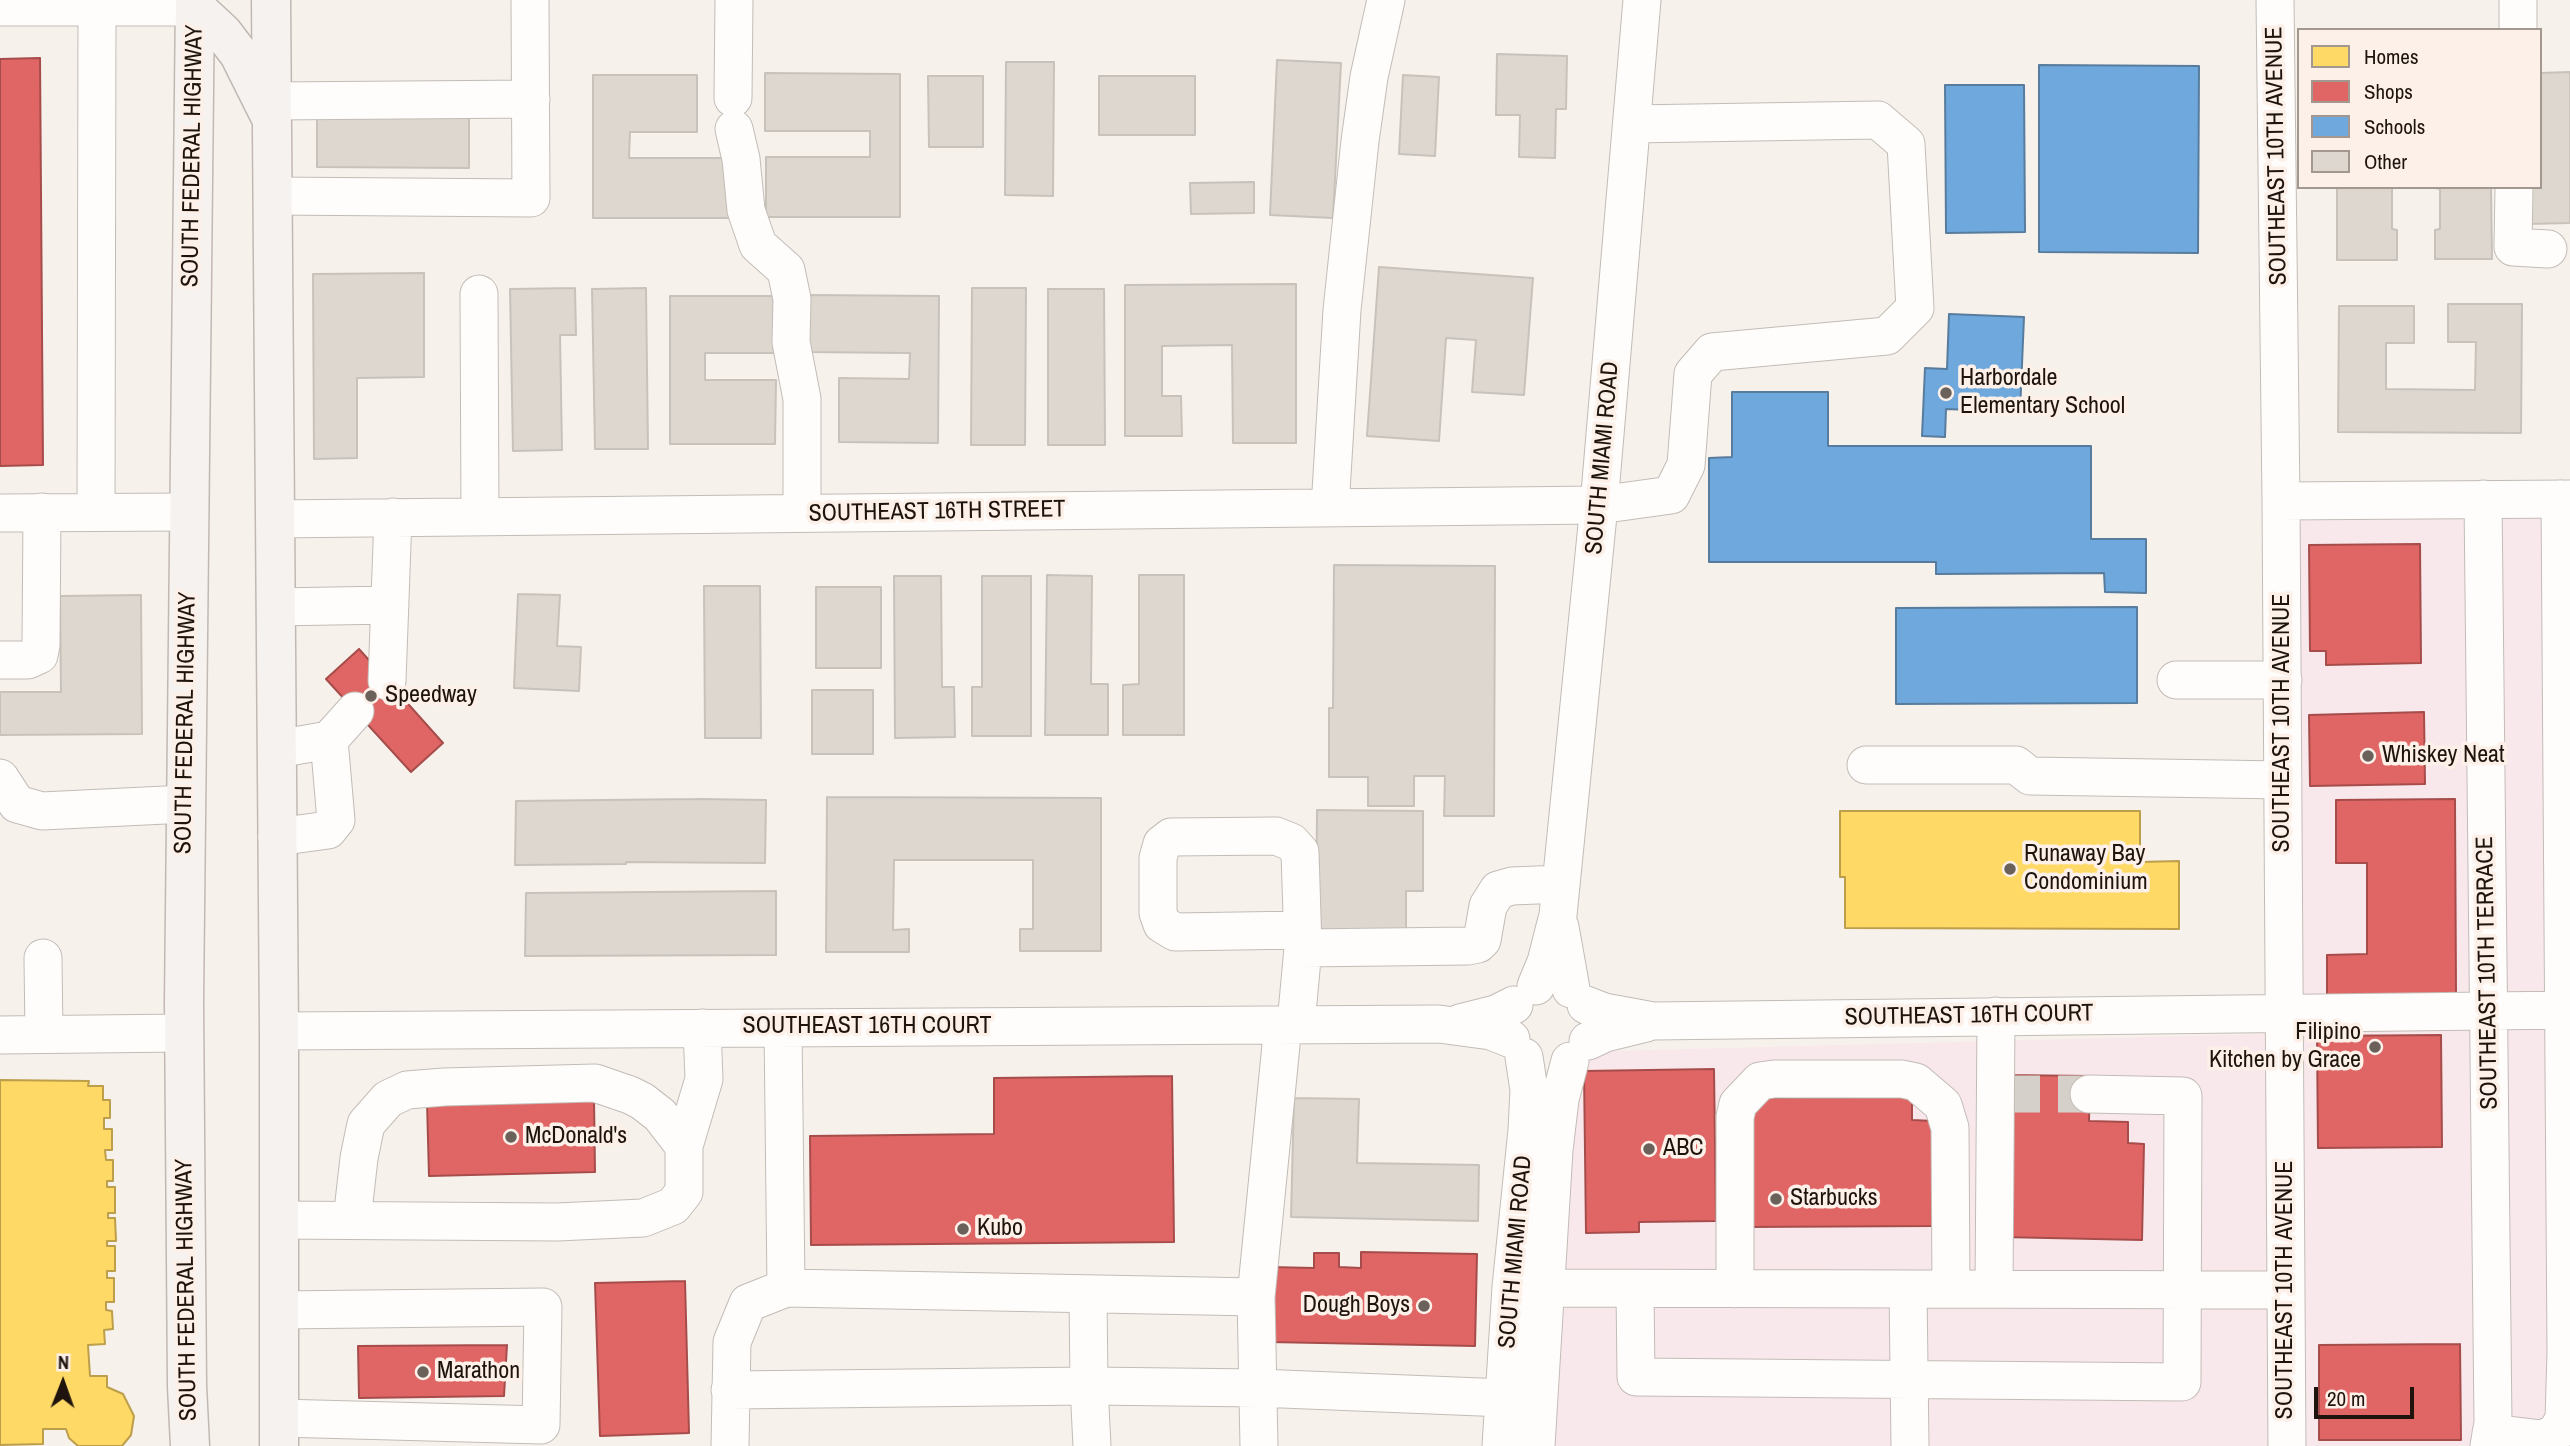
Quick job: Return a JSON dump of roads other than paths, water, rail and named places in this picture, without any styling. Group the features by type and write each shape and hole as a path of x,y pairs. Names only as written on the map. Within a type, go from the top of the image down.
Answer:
{"main road":[{"path":"271,0 279,1031 279,1432"},
{"path":"195,3 239,54 273,112"},
{"name":"SOUTH FEDERAL HIGHWAY","path":"190,1446 187,1386 184,1033 195,3"}],"street":[{"path":"273,196 531,198 530,0"},
{"path":"734,0 734,114 746,210 758,245 786,270 792,299 791,342 802,399 802,513"},
{"path":"1330,508 1342,310 1357,168 1369,77 1386,0"},
{"name":"SOUTH MIAMI ROAD","path":"1501,1446 1511,1287 1529,1090 1546,962 1560,900 1599,505 1642,0"},
{"name":"SOUTHEAST 10TH AVENUE","path":"2275,0 2283,680 2287,1446"},
{"path":"2518,0 2518,28"},
{"path":"0,7 195,3"},
{"path":"96,512 97,7"},
{"path":"273,112 531,99"},
{"name":"SOUTHEAST 16TH STREET","path":"275,519 1599,505 1671,495 1686,465 1693,374 1712,352 1887,336 1915,308 1906,144 1878,120 1632,124"},
{"path":"2514,189 2513,247 2548,249"},
{"path":"479,294 480,517"},
{"name":"SOUTHEAST 10TH TERRACE","path":"2483,499 2490,1439"},
{"path":"2281,501 2565,499 2564,1419 2556,1433 2542,1439 2490,1439"},
{"path":"0,660 28,660 39,655 42,512"},
{"path":"0,513 188,512"},
{"path":"387,681 393,517"},
{"path":"276,607 390,605"},
{"path":"2176,680 2283,680"},
{"path":"277,749 329,740 355,711"},
{"path":"277,837 328,830 336,820 329,740"},
{"path":"1866,765 2016,765 2030,776 2283,780"},
{"path":"0,778 17,804 42,811 186,804"},
{"path":"1259,1446 1256,1297 1302,939 1468,946 1478,944 1482,940 1488,906 1498,890 1512,886 1560,900"},
{"path":"43,958 44,1034"},
{"name":"SOUTHEAST 16TH COURT","path":"279,1031 1455,1024 1491,1031 1540,1014 1604,1012 1654,1021 2566,1010"},
{"name":"SOUTH MIAMI ROAD","path":"1536,1446 1554,1150 1560,1099 1592,1021 1540,1014"},
{"name":"SOUTHEAST 16TH COURT","path":"1540,1014 1541,1066 1554,1067 1605,1033 1654,1021"},
{"path":"1993,1289 1999,1094 1996,1016"},
{"path":"642,1101 658,1102 671,1097 677,1086 681,1067 702,1028"},
{"path":"279,1220 557,1222 643,1218 673,1206 684,1192 684,1146 704,1079 702,1028"},
{"path":"783,1028 786,1288"},
{"path":"0,1035 184,1033"},
{"path":"1735,1289 1735,1117 1738,1104 1760,1082 1774,1079 1916,1082 1943,1105 1950,1128 1951,1289"},
{"path":"352,1220 366,1124 388,1099 407,1090 595,1083 630,1094 642,1101 660,1115 684,1146"},
{"path":"1635,1289 1636,1377 2182,1382 2183,1096 2089,1094"},
{"path":"730,1446 732,1342 748,1303 786,1288 1256,1297"},
{"path":"1545,1288 2285,1290"},
{"path":"1908,1289 1910,1446"},
{"path":"1088,1294 1092,1446"},
{"path":"279,1310 543,1307 541,1425 279,1432"},
{"path":"730,1390 1089,1386 1258,1388 1505,1398"}],"tunnel":[{"path":"2003,1094 2089,1094"}],"place":[{"name":"Harbordale Elementary School","path":"1946,393"},
{"name":"Speedway","path":"371,696"},
{"name":"Whiskey Neat","path":"2368,756"},
{"name":"Runaway Bay Condominium","path":"2010,869"},
{"name":"Filipino Kitchen by Grace","path":"2375,1047"},
{"name":"McDonald's","path":"511,1137"},
{"name":"ABC","path":"1649,1149"},
{"name":"Starbucks","path":"1776,1199"},
{"name":"Kubo","path":"963,1229"},
{"name":"Dough Boys","path":"1424,1306"},
{"name":"Marathon","path":"423,1372"}]}
